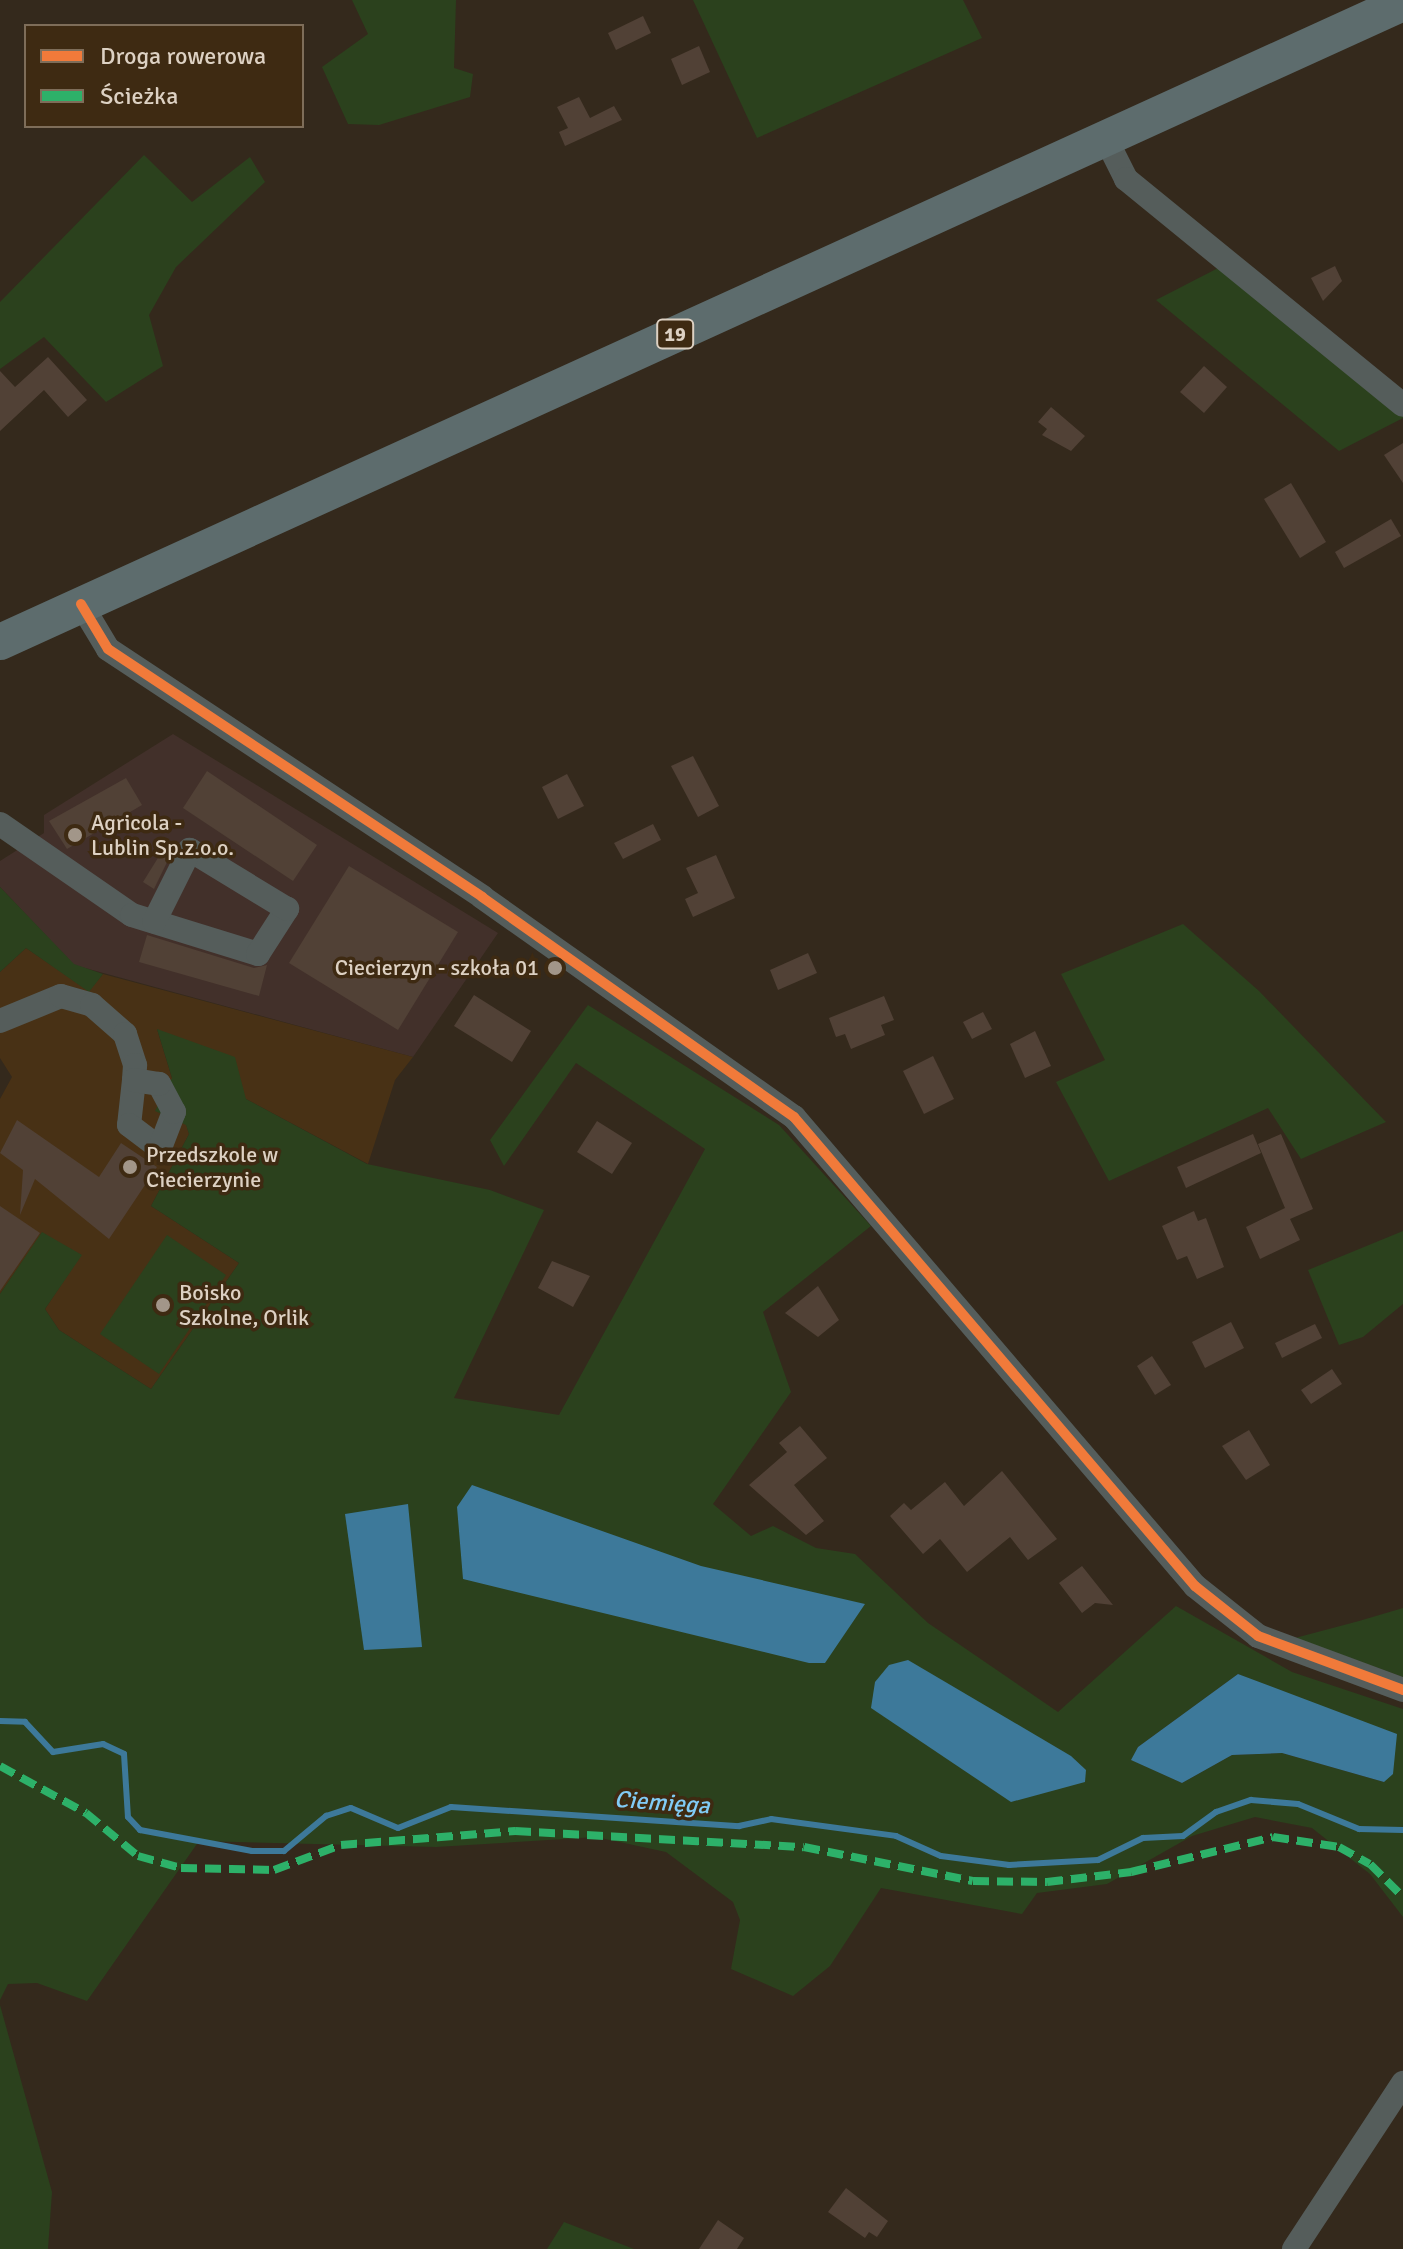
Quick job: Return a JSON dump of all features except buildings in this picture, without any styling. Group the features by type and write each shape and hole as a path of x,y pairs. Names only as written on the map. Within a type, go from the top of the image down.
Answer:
{"highway":[{"name":"19","path":"0,642 1403,3"}],"street":[{"path":"1106,139 1126,179 1403,405"},
{"path":"81,604 101,642 128,664 482,897 794,1117 1205,1595 1275,1644 1403,1690"},
{"path":"0,824 89,890 154,922 258,954 287,909 190,850 154,922"},
{"path":"0,1021 61,996 92,1005 125,1034 134,1080"},
{"path":"1294,2249 1403,2083"}],"shaded area":[{"path":"173,734 498,933 413,1057 74,965 0,887 0,861 44,833 44,815"},
{"path":"26,948 89,991 103,974 413,1057 395,1080 368,1164 246,1099 157,1029 189,1134 151,1206 239,1263 151,1389 59,1330 45,1309 81,1255 42,1233 0,1294 0,1099 12,1077 0,1058 0,972"}],"green space":[{"path":"352,0 456,0 454,68 473,74 470,97 379,125 348,124 322,67 368,34"},
{"path":"693,0 963,0 982,38 757,138"},
{"path":"144,155 192,202 250,157 265,182 176,267 149,315 163,366 106,402 44,337 0,369 0,302"},
{"path":"1222,266 1403,411 1403,418 1339,451 1156,300"},
{"path":"0,887 74,964 103,974 89,992 26,948 0,972"},
{"path":"1183,924 1259,991 1386,1122 1301,1159 1268,1108 1109,1181 1056,1082 1105,1060 1061,974"},
{"path":"588,1005 779,1125 871,1226 763,1312 791,1392 713,1504 751,1536 773,1526 816,1548 855,1554 928,1623 1058,1712 1176,1606 1292,1672 1403,1709 1403,1917 1370,1874 1312,1828 1255,1817 1192,1836 1107,1884 1037,1893 1022,1914 881,1888 830,1966 793,1996 731,1969 740,1920 733,1902 666,1852 596,1837 436,1847 199,1841 87,2001 37,1983 8,1984 0,2000 0,1294 42,1232 82,1255 45,1309 59,1330 151,1389 239,1263 151,1206 189,1134 186,1125 155,1111 172,1078 157,1029 235,1057 246,1099 367,1164 490,1190 544,1210 454,1398 559,1415 705,1149 576,1063 504,1166 490,1140","holes":["1238,1674 1298,1699 1384,1782 1282,1753 1232,1755 1182,1783 1132,1760 1138,1747"]},
{"path":"1403,1231 1403,1304 1363,1337 1339,1345 1308,1270"},
{"name":"Boisko Szkolne, Orlik","path":"167,1235 226,1275 159,1374 100,1334"},
{"path":"1403,1608 1403,1677 1295,1638 1359,1621"},
{"path":"0,2005 52,2192 48,2249 0,2249"},
{"path":"564,2222 634,2249 547,2249"}],"water":[{"path":"472,1485 701,1566 865,1604 825,1663 809,1663 463,1579 457,1507"},
{"path":"408,1504 422,1647 364,1650 345,1514"},
{"path":"908,1660 1071,1756 1086,1770 1085,1782 1011,1802 871,1708 875,1682 889,1665"},
{"path":"1238,1674 1397,1734 1393,1774 1384,1782 1282,1753 1232,1755 1182,1783 1131,1760 1138,1747"}],"waterway":[{"name":"Ciemięga","path":"0,1721 25,1722 53,1752 103,1744 124,1754 128,1817 140,1830 252,1851 284,1851 326,1816 351,1808 398,1828 451,1807 739,1826 771,1819 896,1836 941,1856 1009,1865 1098,1860 1143,1838 1183,1836 1216,1812 1251,1800 1298,1804 1359,1829 1403,1830"}],"marked path":[{"path":"0,1766 86,1813 138,1856 181,1868 274,1870 341,1845 515,1831 804,1847 973,1881 1047,1882 1131,1872 1273,1837 1339,1847 1370,1864 1403,1897"}],"cycle path":[{"path":"81,604 108,649 482,897 794,1117 1195,1586 1258,1636 1403,1690"}],"place":[{"name":"Agricola - Lublin Sp.z.o.o.","path":"75,835"},
{"name":"Ciecierzyn - szkoła 01","path":"555,968"},
{"name":"Przedszkole w Ciecierzynie","path":"130,1167"},
{"name":"Boisko Szkolne, Orlik","path":"163,1305"}]}
